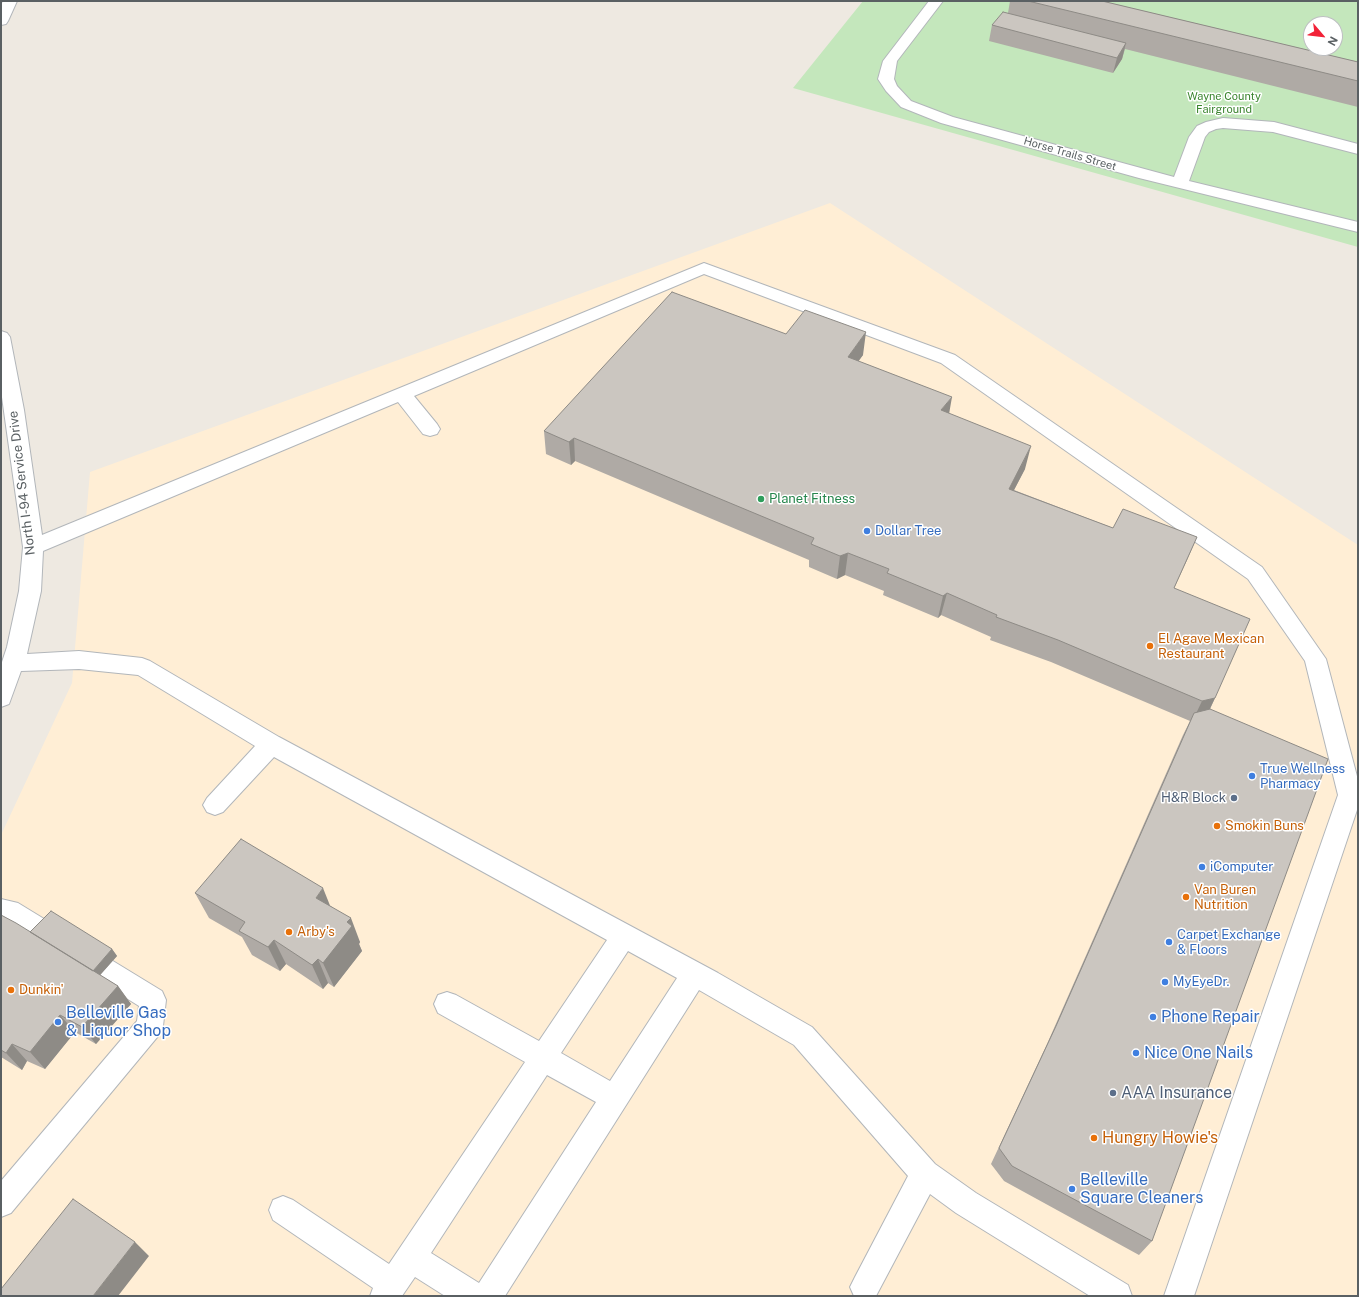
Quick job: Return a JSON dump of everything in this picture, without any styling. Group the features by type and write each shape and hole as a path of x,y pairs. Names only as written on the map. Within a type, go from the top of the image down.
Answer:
{"street":[{"path":"1,21 10,1"},
{"name":"Horse Trails Street","path":"936,1 890,61 886,79 891,88 906,104 947,120 1180,183 1358,227"},
{"path":"1180,183 1198,136 1203,129 1212,125 1224,123 1258,125 1358,149"},
{"path":"33,547 704,268 948,359 1256,573 1315,659 1350,795 1179,1296"},
{"name":"North I-94 Service Drive","path":"1,337 14,410 33,547 30,591 18,648 1,698"},
{"path":"402,394 430,429"},
{"path":"13,663 79,660 142,667 271,744 694,974 803,1036 925,1174 966,1204 1117,1296"},
{"path":"215,805 271,744"},
{"path":"1,910 9,910 153,1000 150,1026 1,1203"},
{"path":"283,1210 389,1290 624,936"},
{"path":"488,1296 694,974"},
{"path":"447,1004 615,1098"},
{"path":"865,1287 925,1174"},
{"path":"411,1256 472,1296"}],"shaded area":[{"path":"830,203 1358,545 1358,1296 1,1296 1,835 72,683 90,472"}],"green space":[{"name":"Wayne County Fairground","path":"863,1 1358,1 1358,247 793,88"}],"building":[{"path":"1028,1 1102,1 1303,49 1303,56 1333,56 1358,62 1358,81"},
{"path":"1003,12 1126,43 1117,58 992,25"},
{"path":"672,292 786,334 805,310 866,332 848,357 952,397 941,410 1031,446 1009,489 1113,528 1123,509 1197,537 1174,588 1250,619 1215,698 1202,701 1058,640 996,617 997,615 947,593 943,596 887,573 889,569 848,553 840,556 811,544 814,538 574,438 569,442 544,431"},
{"path":"1210,709 1328,759 1152,1241 1012,1166 999,1148 1056,1026 1194,713"},
{"name":"Arby's","path":"241,839 323,888 316,898 351,918 347,922 352,926 323,963 318,959 312,965 274,940 268,947 239,931 245,922 195,893"},
{"path":"51,911 112,949 93,971 30,932"},
{"path":"1,915 118,986 82,1027 60,1015 30,1052 12,1044 6,1053 1,1050"},
{"path":"73,1199 135,1242 93,1296 1,1296 1,1289"}],"place":[{"name":"Planet Fitness","path":"761,499"},
{"name":"Dollar Tree","path":"867,531"},
{"name":"El Agave Mexican Restaurant","path":"1150,646"},
{"name":"True Wellness Pharmacy","path":"1252,776"},
{"name":"H&R Block","path":"1234,798"},
{"name":"Smokin Buns","path":"1217,826"},
{"name":"iComputer","path":"1202,867"},
{"name":"Van Buren Nutrition","path":"1186,897"},
{"name":"Arby's","path":"289,932"},
{"name":"Carpet Exchange & Floors","path":"1169,942"},
{"name":"MyEyeDr.","path":"1165,982"},
{"name":"Dunkin'","path":"11,990"},
{"name":"Phone Repair","path":"1153,1017"},
{"name":"Belleville Gas & Liquor Shop","path":"58,1022"},
{"name":"Nice One Nails","path":"1136,1053"},
{"name":"AAA Insurance","path":"1113,1093"},
{"name":"Hungry Howie's","path":"1094,1138"},
{"name":"Belleville Square Cleaners","path":"1072,1189"}]}
